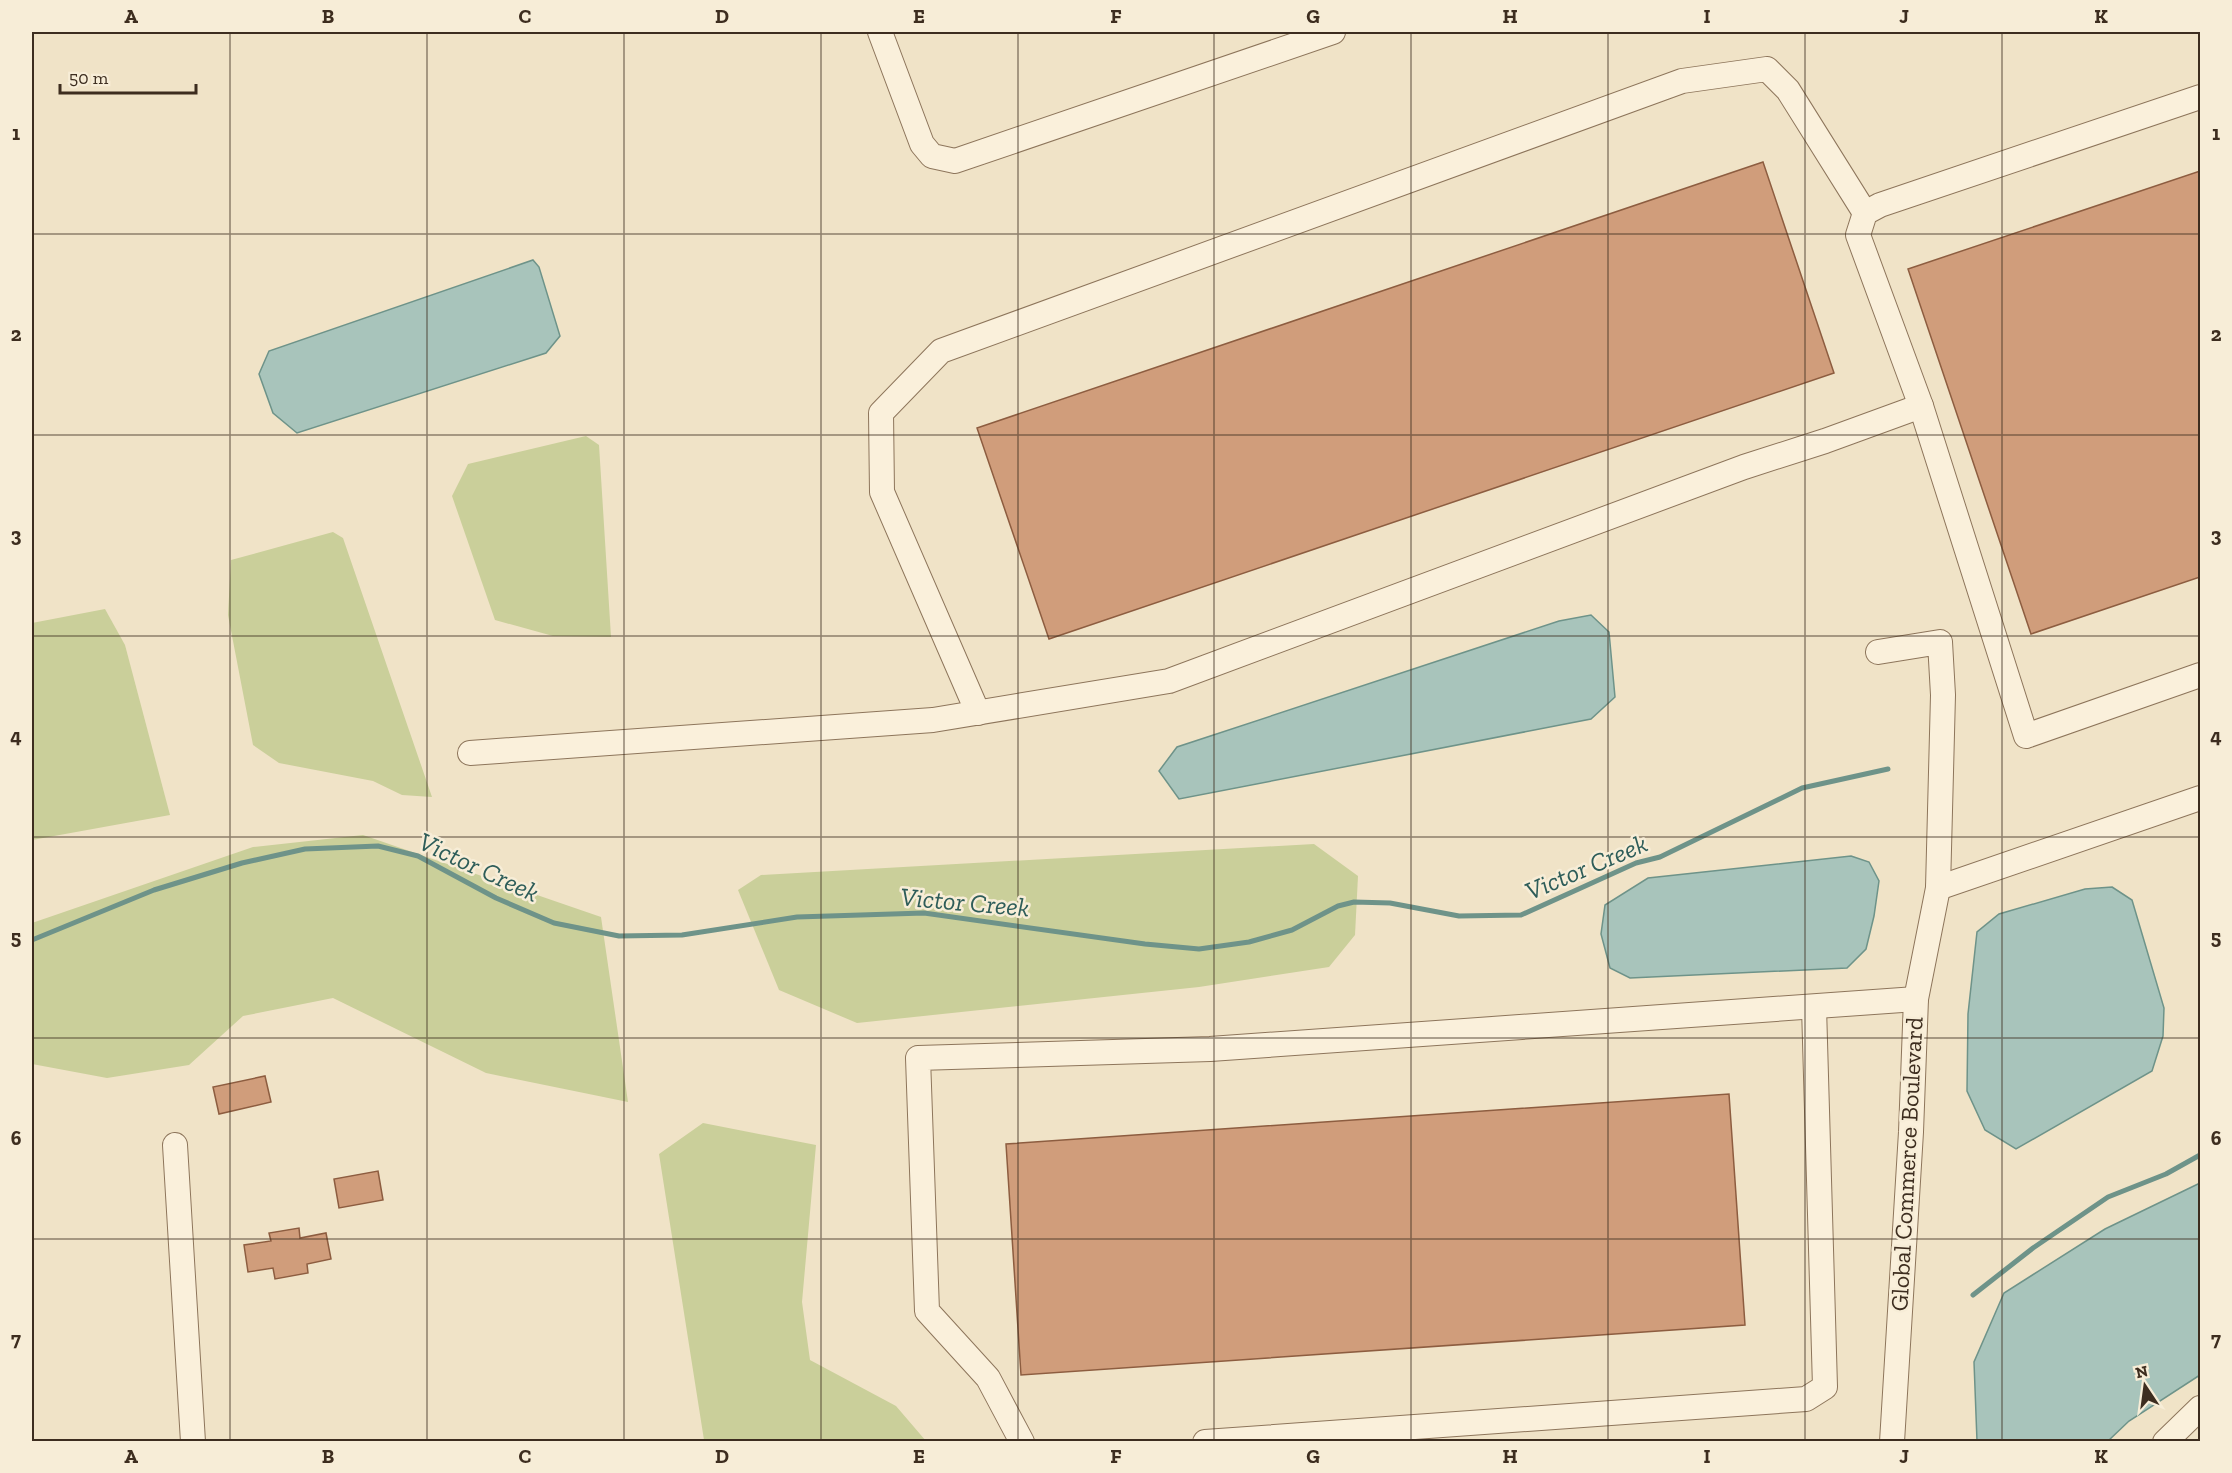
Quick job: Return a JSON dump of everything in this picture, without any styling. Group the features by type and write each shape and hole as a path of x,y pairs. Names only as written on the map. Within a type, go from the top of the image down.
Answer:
{"street":[{"path":"880,32 922,144 932,156 955,161 1333,32"},
{"path":"978,713 882,492 881,413 941,351 1682,81 1767,69 1788,90 1865,213"},
{"path":"2200,97 1880,205 1865,213 1857,235 1921,406 2026,736 2200,675"},
{"path":"470,753 933,720 1169,681 1744,467 1825,441 1921,406"},
{"name":"Global Commerce Boulevard","path":"1878,652 1940,642 1943,695 1938,888 1916,999 1911,1132 1892,1442"},
{"path":"1938,888 2200,798"},
{"path":"1022,1442 988,1378 927,1311 918,1059 1210,1048 1916,999"},
{"path":"1204,1442 1806,1399 1825,1387 1814,1006"},
{"path":"176,1145 193,1442"},
{"path":"2165,1442 2200,1408"}],"green space":[{"path":"586,436 599,445 611,637 553,636 495,620 452,496 468,464"},
{"path":"333,532 343,538 432,797 402,795 373,781 279,763 253,745 228,615 231,560"},
{"path":"105,609 125,645 170,815 32,840 32,623"},
{"path":"363,835 601,917 628,1102 486,1073 333,998 243,1016 189,1065 107,1078 32,1064 32,923 253,847"},
{"path":"1314,844 1358,876 1355,935 1329,967 1199,987 857,1023 779,990 738,890 761,875"},
{"path":"703,1123 816,1145 802,1302 810,1360 896,1406 926,1441 704,1440 659,1154"}],"water":[{"path":"533,260 539,267 560,336 546,353 297,433 273,413 259,374 269,351"},
{"path":"1591,615 1609,632 1615,697 1591,719 1179,799 1159,771 1177,747 1559,621"},
{"path":"1851,856 1869,862 1879,881 1866,949 1847,968 1630,978 1610,968 1601,934 1605,905 1648,878"},
{"path":"2112,887 2132,900 2164,1008 2163,1036 2152,1071 2016,1149 1985,1130 1967,1091 1968,1014 1977,932 1999,914 2085,889"},
{"path":"2200,1183 2200,1375 2129,1421 2108,1441 1977,1441 1974,1362 2004,1293 2105,1229"}],"building":[{"path":"1763,162 1834,373 1049,639 977,428"},
{"path":"2200,171 2200,577 2031,634 1908,269"},
{"path":"265,1076 271,1102 219,1114 213,1087"},
{"path":"1729,1094 1745,1325 1021,1375 1006,1144"},
{"path":"378,1171 383,1200 339,1208 334,1179"},
{"path":"299,1228 300,1238 326,1233 331,1259 307,1264 308,1273 275,1279 273,1268 248,1272 244,1245 271,1241 269,1233"}],"waterway":[{"name":"Victor Creek","path":"32,940 154,890 242,863 305,849 378,846 418,856 496,898 554,923 619,936 682,935 797,917 924,913 1145,944 1199,949 1249,942 1292,930 1338,906 1354,902 1390,903 1459,916 1521,915 1636,863 1660,857 1802,788 1888,769"},
{"path":"1973,1295 2033,1248 2108,1197 2166,1174 2200,1155"}]}
